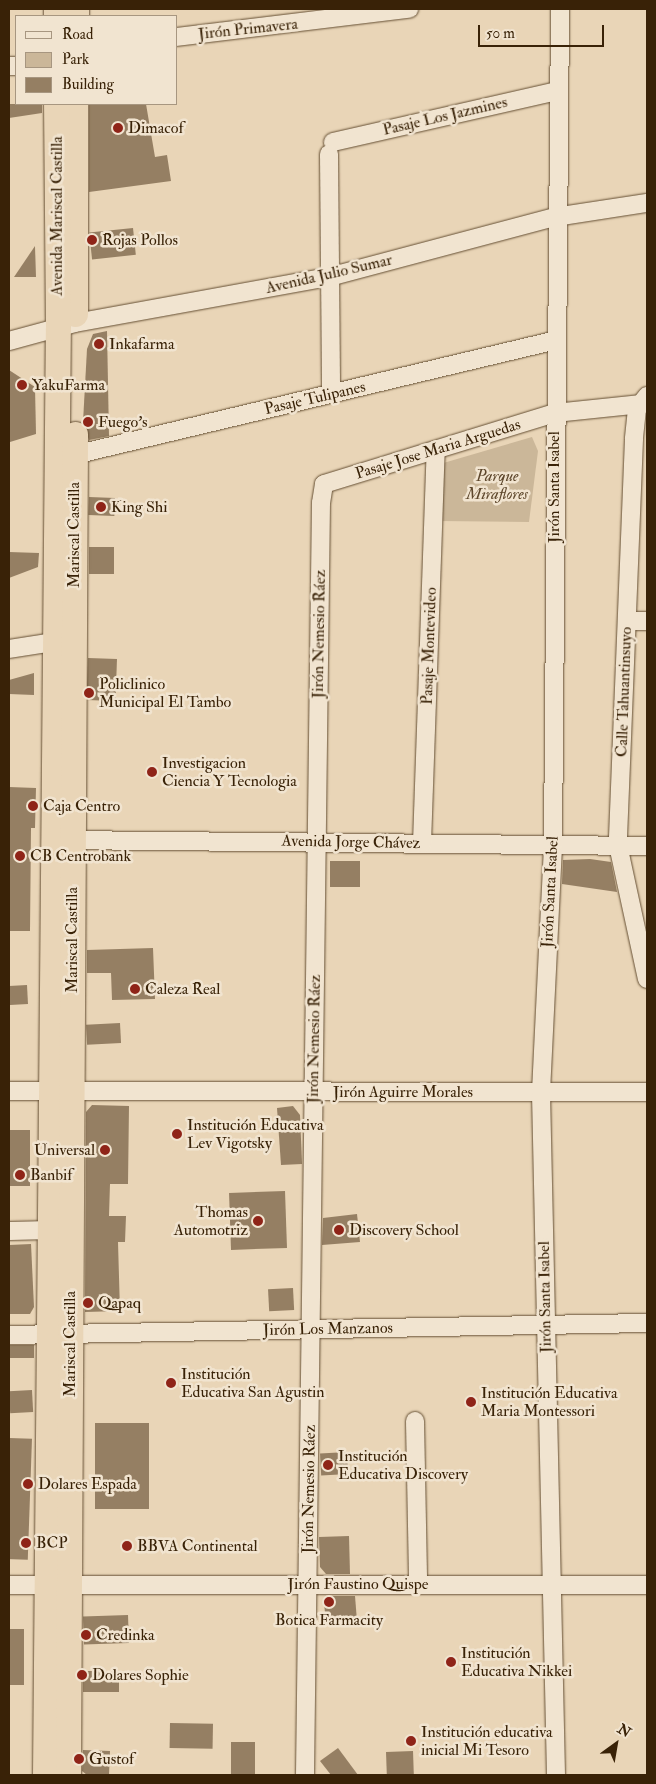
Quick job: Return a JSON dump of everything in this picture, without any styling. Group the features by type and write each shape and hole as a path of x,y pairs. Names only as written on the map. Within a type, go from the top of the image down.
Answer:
{"highway":[{"name":"Avenida Mariscal Castilla","path":"56,105 67,325"},
{"name":"Mariscal Castilla","path":"45,1775 58,1585 67,325 76,105"},
{"name":"Mariscal Castilla","path":"65,640 74,455 67,325"},
{"name":"Mariscal Castilla","path":"60,1334 51,1230 62,1091"},
{"name":"Mariscal Castilla","path":"58,1585 68,1775"}],"street":[{"name":"Jirón Primavera","path":"178,37 344,14 409,9"},
{"name":"Jirón Santa Isabel","path":"556,1775 550,1583 541,1092 553,844 556,217 560,9"},
{"name":"Pasaje Los Jazmines","path":"329,277 331,148 558,91"},
{"name":"Avenida Julio Sumar","path":"9,341 67,325 329,277 556,217 647,203"},
{"path":"329,277 332,394"},
{"name":"Pasaje Tulipanes","path":"74,455 555,340"},
{"name":"Pasaje Jose Maria Arguedas","path":"324,484 555,413 644,400"},
{"name":"Calle Tahuantinsuyo","path":"644,400 634,439 618,845 647,979"},
{"name":"Pasaje Montevideo","path":"422,843 436,450"},
{"name":"Jirón Nemesio Ráez","path":"305,1775 316,842 321,504 324,484"},
{"path":"627,621 647,621"},
{"path":"9,649 65,640"},
{"name":"Avenida Jorge Chávez","path":"64,840 647,846"},
{"name":"Jirón Aguirre Morales","path":"9,1091 647,1092"},
{"path":"9,1231 51,1230"},
{"name":"Jirón Los Manzanos","path":"9,1335 647,1323"},
{"path":"415,1421 418,1583"},
{"name":"Jirón Faustino Quispe","path":"9,1585 550,1583 647,1585"}],"green space":[{"name":"Parque Miraflores","path":"532,437 538,451 529,522 438,521 440,464"}],"building":[{"path":"9,104 42,105 42,113 9,118"},
{"path":"89,105 146,105 155,157 167,155 171,181 89,192"},
{"path":"133,228 136,255 92,259 89,233"},
{"path":"35,246 36,277 14,277"},
{"path":"107,331 109,436 89,440 83,422 87,349 93,334"},
{"path":"9,370 35,387 36,434 10,442"},
{"name":"King Shi","path":"89,497 115,498 114,516 88,515"},
{"path":"89,547 114,547 114,574 89,574"},
{"path":"9,552 39,553 38,567 9,578"},
{"path":"88,658 117,659 116,701 87,700"},
{"path":"34,673 34,695 9,694 9,680"},
{"path":"9,787 36,788 35,828 31,828 30,931 9,931"},
{"path":"590,859 611,862 617,892 562,884 563,860"},
{"path":"330,861 360,861 360,887 330,887"},
{"path":"153,948 155,999 112,1000 111,973 87,973 87,950"},
{"path":"27,985 28,1004 10,1005 9,986"},
{"path":"120,1023 121,1043 87,1045 86,1025"},
{"path":"92,1105 129,1106 128,1184 110,1184 109,1216 126,1216 125,1242 118,1242 120,1311 85,1312 86,1112"},
{"path":"293,1106 300,1115 302,1164 281,1165 277,1108"},
{"path":"9,1130 30,1130 30,1186 9,1186"},
{"name":"Thomas Automotriz","path":"285,1191 287,1248 231,1250 229,1193"},
{"name":"Discovery School","path":"357,1214 360,1242 322,1245 323,1218"},
{"path":"31,1244 34,1307 30,1314 10,1314 9,1245"},
{"path":"293,1288 294,1310 269,1311 268,1289"},
{"path":"9,1345 34,1345 34,1358 9,1358"},
{"path":"32,1390 33,1412 10,1413 9,1391"},
{"path":"95,1423 149,1423 149,1509 95,1509"},
{"path":"9,1438 32,1439 28,1560 9,1559"},
{"path":"347,1452 348,1474 321,1475 320,1453"},
{"path":"349,1536 350,1574 326,1574 320,1567 319,1537"},
{"path":"332,1596 355,1596 357,1621 326,1622 324,1603"},
{"path":"128,1615 129,1643 84,1645 83,1617"},
{"path":"9,1629 24,1629 24,1685 9,1685"},
{"path":"83,1671 119,1671 119,1692 83,1692"},
{"path":"170,1723 213,1724 213,1749 170,1748"},
{"path":"231,1742 255,1742 255,1775 231,1775"},
{"path":"338,1748 358,1775 331,1775 320,1761"},
{"path":"83,1750 110,1751 109,1775 87,1775 82,1771"},
{"path":"413,1751 414,1775 387,1775 386,1752"}],"place":[{"name":"Dimacof","path":"118,128"},
{"name":"Rojas Pollos","path":"92,240"},
{"name":"Inkafarma","path":"99,344"},
{"name":"YakuFarma","path":"22,385"},
{"name":"Fuego's","path":"88,422"},
{"name":"King Shi","path":"101,507"},
{"name":"Policlinico Municipal El Tambo","path":"89,693"},
{"name":"Investigacion Ciencia Y Tecnologia","path":"152,772"},
{"name":"Caja Centro","path":"33,806"},
{"name":"CB Centrobank","path":"20,856"},
{"name":"Caleza Real","path":"135,989"},
{"name":"Institución Educativa Lev Vigotsky","path":"177,1134"},
{"name":"Universal","path":"105,1150"},
{"name":"Banbif","path":"20,1175"},
{"name":"Thomas Automotriz","path":"258,1221"},
{"name":"Discovery School","path":"339,1230"},
{"name":"Qapaq","path":"88,1303"},
{"name":"Institución Educativa San Agustin","path":"171,1383"},
{"name":"Institución Educativa Maria Montessori","path":"471,1402"},
{"name":"Institución Educativa Discovery","path":"328,1465"},
{"name":"Dolares Espada","path":"28,1484"},
{"name":"BCP","path":"26,1543"},
{"name":"BBVA Continental","path":"127,1546"},
{"name":"Botica Farmacity","path":"329,1602"},
{"name":"Credinka","path":"86,1635"},
{"name":"Institución Educativa Nikkei","path":"451,1662"},
{"name":"Dolares Sophie","path":"82,1675"},
{"name":"Institución educativa inicial Mi Tesoro","path":"411,1741"},
{"name":"Gustof","path":"79,1759"}]}
